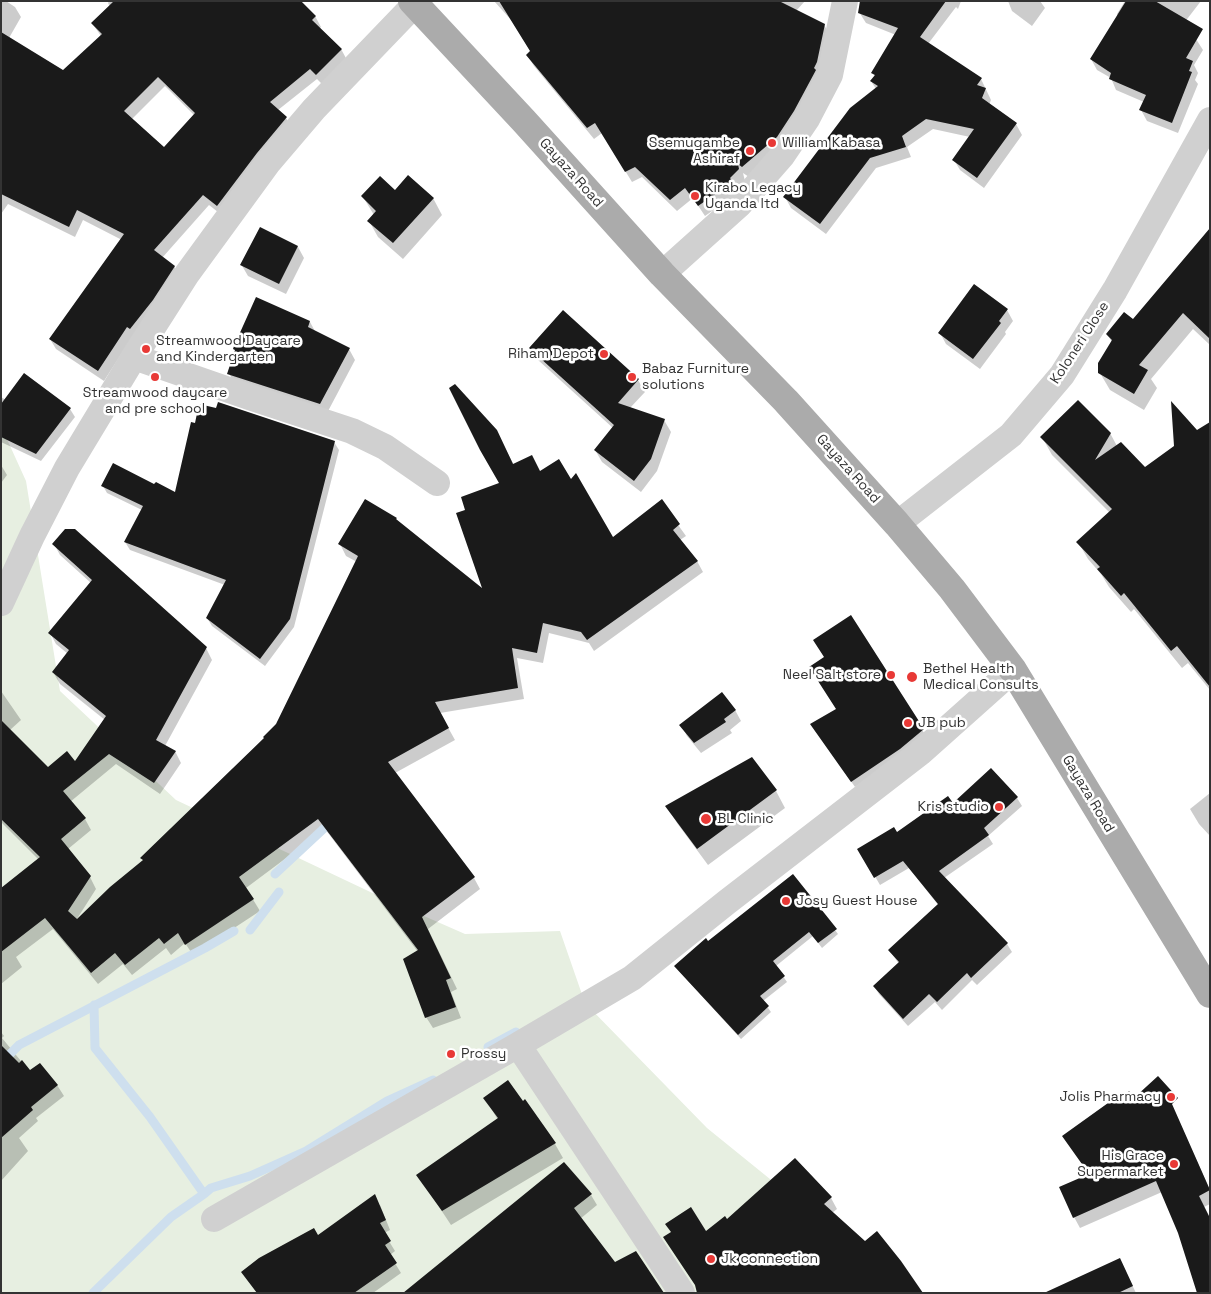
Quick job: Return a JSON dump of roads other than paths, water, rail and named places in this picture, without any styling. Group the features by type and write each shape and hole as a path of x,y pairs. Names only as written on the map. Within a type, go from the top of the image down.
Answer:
{"main road":[{"name":"Gayaza Road","path":"413,3 524,121 662,274 786,401 897,524 952,589 1013,670 1210,994"}],"street":[{"path":"662,274 740,204 782,156 807,119 830,75 845,1"},
{"path":"1,603 32,536 67,468 187,274 268,163 314,109 413,3"},
{"name":"Koloneri Close","path":"897,524 1010,435 1062,375 1115,290 1210,120"},
{"path":"134,357 352,431 385,446 437,483"},
{"path":"214,1219 632,978 920,753 1013,670"},
{"path":"518,1045 682,1293"}],"waterway":[{"path":"275,874 333,820"},
{"path":"250,930 279,892"},
{"path":"2,1062 19,1045 234,931"},
{"path":"93,1293 171,1217 204,1194 150,1117 95,1048 94,1005"},
{"path":"488,1047 516,1032"},
{"path":"204,1194 211,1188 250,1176 306,1151 387,1101 433,1080"}],"place":[{"name":"William Kabasa","path":"772,143"},
{"name":"Ssemugambe Ashiraf","path":"750,151"},
{"name":"Kirabo Legacy Uganda ltd","path":"695,196"},
{"name":"Streamwood Daycare and Kindergarten","path":"146,349"},
{"name":"Riham Depot","path":"604,354"},
{"name":"Streamwood daycare and pre school","path":"155,377"},
{"name":"Babaz Furniture solutions","path":"632,377"},
{"name":"Neel Salt store","path":"891,675"},
{"name":"Bethel Health Medical Consults","path":"912,677"},
{"name":"JB pub","path":"908,723"},
{"name":"Kris studio","path":"999,807"},
{"name":"BL Clinic","path":"706,819"},
{"name":"Josy Guest House","path":"786,901"},
{"name":"Prossy","path":"451,1054"},
{"name":"Jolis Pharmacy","path":"1171,1097"},
{"name":"His Grace Supermarket","path":"1174,1164"},
{"name":"Jk connection","path":"711,1259"}]}
